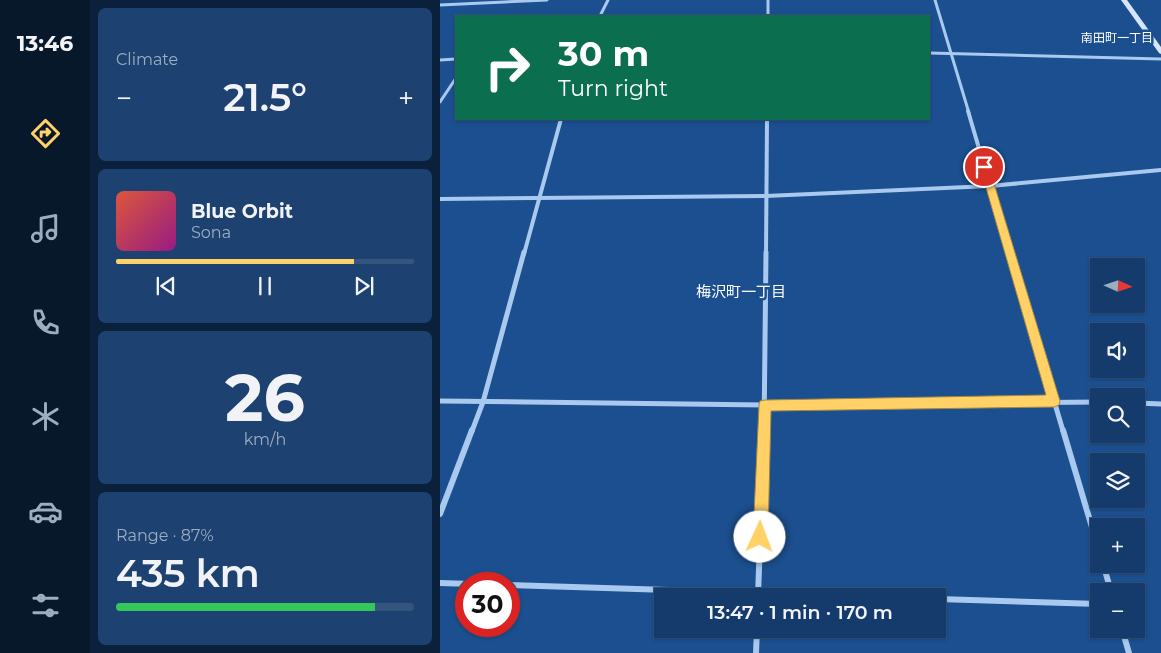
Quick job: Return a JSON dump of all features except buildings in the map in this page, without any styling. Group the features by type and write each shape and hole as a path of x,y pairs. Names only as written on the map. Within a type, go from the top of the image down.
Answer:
{"street":[{"path":"440,5 548,0"},
{"path":"600,15 608,0"},
{"path":"768,0 768,15"},
{"path":"935,0 1090,521"},
{"path":"1124,0 1161,52"},
{"path":"930,53 1161,60"},
{"path":"440,60 455,59"},
{"path":"440,102 455,80"},
{"path":"440,514 483,402 561,120"},
{"path":"758,588 765,405 767,120"},
{"path":"440,199 766,196 990,186 1161,170"},
{"path":"440,401 765,405 1090,402"},
{"path":"1145,403 1161,404"},
{"path":"440,583 455,583"},
{"path":"520,585 654,591"},
{"path":"946,599 1090,604"},
{"path":"756,653 757,638"},
{"path":"1125,638 1129,653"}],"district":[{"name":"南田町一丁目","path":"1117,38"},
{"name":"梅沢町一丁目","path":"741,292"}],"route":[{"path":"760,537 765,405 1054,401 984,167"}]}
